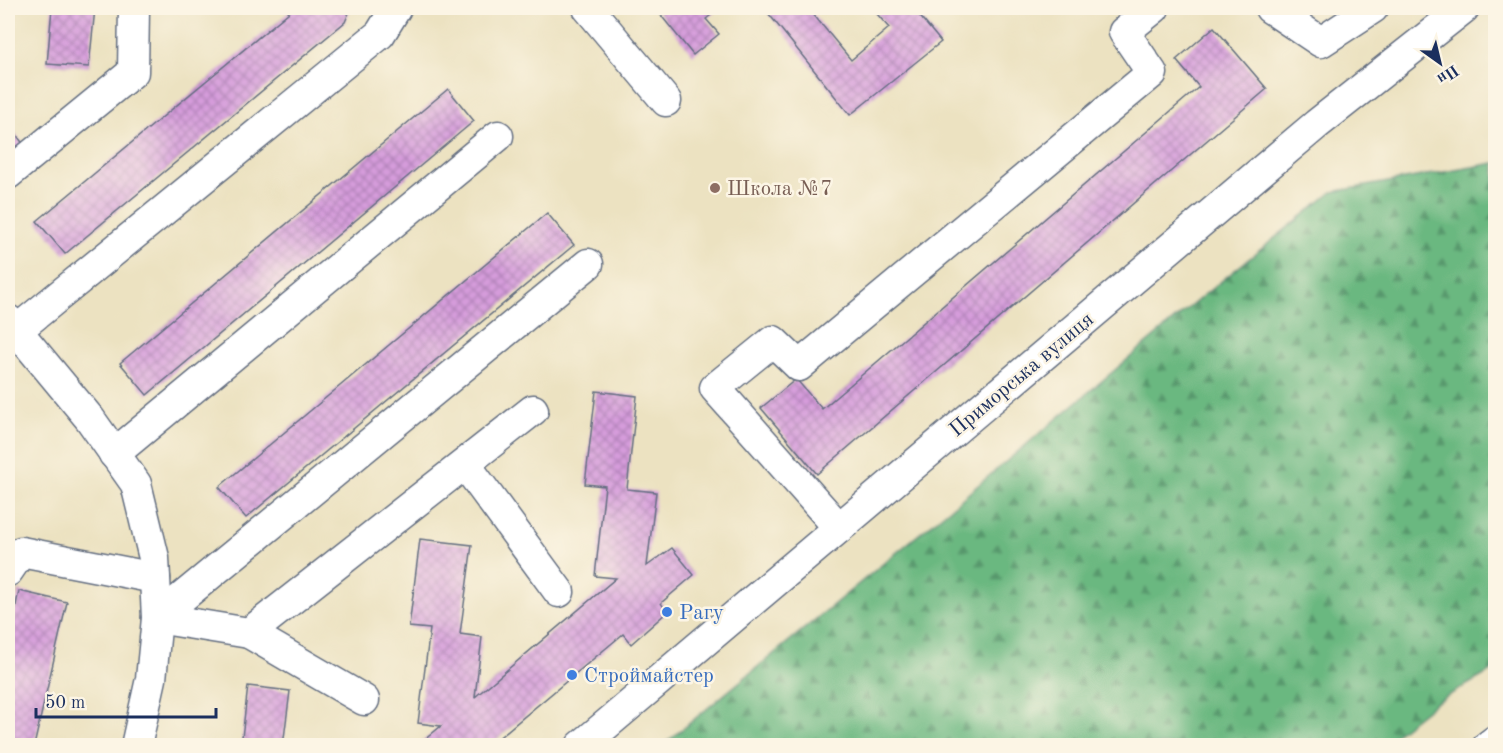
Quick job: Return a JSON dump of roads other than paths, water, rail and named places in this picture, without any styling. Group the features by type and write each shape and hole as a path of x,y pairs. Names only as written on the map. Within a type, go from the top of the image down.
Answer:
{"street":[{"path":"8,174 133,72 134,8"},
{"path":"136,746 151,679 157,618 154,558 136,484 90,419 12,325 380,34 396,8"},
{"path":"588,8 666,101"},
{"path":"839,528 715,388 773,341 799,366 1152,73 1124,32 1154,8"},
{"path":"1270,8 1321,42 1373,8"},
{"name":"Приморська вулиця","path":"581,746 1317,124 1443,14"},
{"path":"114,454 498,136"},
{"path":"157,618 588,264"},
{"path":"249,633 533,410"},
{"path":"465,464 559,592"},
{"path":"8,571 21,552 155,578"},
{"path":"157,618 249,633 364,700"},
{"path":"1488,746 1496,740"}],"place":[{"name":"Школа №7","path":"715,188"},
{"name":"Рагу","path":"667,612"},
{"name":"Строймайстер","path":"572,675"}]}
